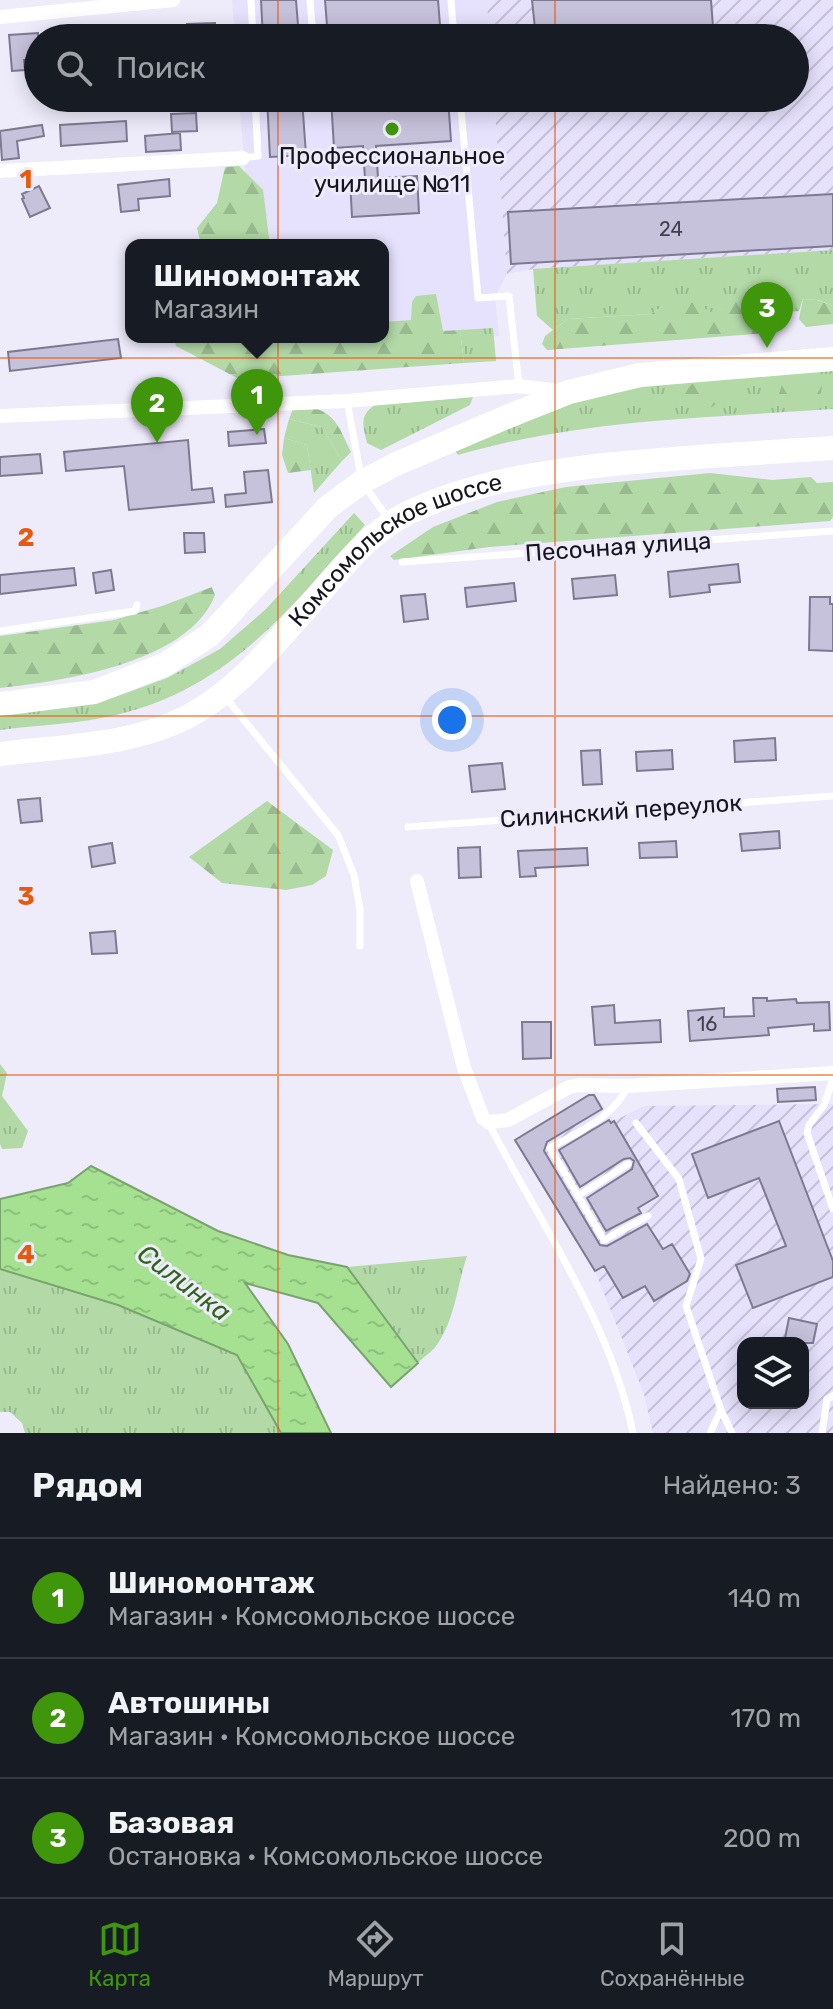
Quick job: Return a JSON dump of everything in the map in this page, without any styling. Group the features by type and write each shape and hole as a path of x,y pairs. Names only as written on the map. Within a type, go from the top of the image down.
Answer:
{"main road":[{"path":"0,704 94,692 135,678 187,652 232,613 328,507 362,482 396,464 569,392 640,375 833,359"},
{"name":"Комсомольское шоссе","path":"0,754 120,739 188,716 222,693 261,659 366,543 408,512 451,495 515,478 647,460 833,448"}],"street":[{"path":"0,17 173,0"},
{"path":"0,171 243,158"},
{"path":"0,416 347,401 519,386 569,392"},
{"path":"417,881 464,1068 483,1118 488,1122 508,1120 569,1087 579,1085 628,1086 833,1076"}],"lane":[{"path":"251,0 252,24"},
{"path":"310,0 312,24"},
{"path":"451,0 453,24"},
{"path":"243,158 258,156 256,112"},
{"path":"461,112 478,298 509,296 519,386"},
{"path":"347,401 362,482 392,524"},
{"name":"Песочная улица","path":"402,562 833,531"},
{"path":"0,631 135,611 137,605"},
{"path":"222,693 338,835 354,875 360,909 360,946"},
{"name":"Силинский переулок","path":"408,827 833,796"},
{"path":"833,1076 824,1105 809,1125 807,1133 833,1209"},
{"path":"628,1086 620,1102 608,1115 550,1148 604,1240 648,1216"},
{"path":"488,1122 577,1283 625,1395 633,1433"},
{"path":"636,1123 679,1179 701,1259 686,1306 721,1410 732,1433"},
{"path":"578,1196 628,1164"},
{"path":"822,1433 827,1399 833,1396"},
{"path":"710,1433 721,1410"}],"shaded area":[{"path":"232,0 487,0 488,24 234,24"},
{"path":"487,0 833,0 833,250 533,269 507,274 495,112 809,112 809,24 488,24"},
{"path":"240,112 495,112 507,274 495,297 499,336 261,357 346,343 389,343 389,239 251,239"},
{"path":"593,1093 614,1121 644,1106 833,1104 833,1433 653,1433 644,1394 595,1271 515,1140"}],"green space":[{"path":"239,166 263,190 269,239 200,239 197,228 217,203 225,167"},
{"path":"833,250 833,306 818,300 803,299 799,311 776,313 754,301 710,313 663,306 651,314 568,319 553,330 537,316 533,269"},
{"path":"436,294 443,331 460,330 464,363 239,379 175,343 389,343 389,322 411,320 412,302 416,296"},
{"path":"735,299 754,301 776,313 777,321 768,333 547,350 542,344 545,336 568,319 651,314 663,306 696,302 710,312 724,309"},
{"path":"803,299 833,306 833,324 806,327 799,319"},
{"path":"493,328 496,361 464,363 460,330"},
{"path":"833,371 833,409 644,422 550,434 458,455 454,449 549,409 644,381"},
{"path":"817,377 822,385 821,393 813,400 784,399 779,394 784,378"},
{"path":"714,383 723,390 722,399 712,407 693,408 684,399 685,391 692,384"},
{"path":"473,397 470,405 381,450 367,443 364,417 375,405"},
{"path":"313,408 327,414 341,431 351,452 342,461 322,427 289,419 293,409"},
{"path":"289,419 322,427 342,461 314,493 307,445 284,438"},
{"path":"284,438 307,445 311,470 288,473 282,455"},
{"path":"710,473 772,480 811,477 817,483 833,482 833,517 830,521 489,547 394,560 390,556 433,527 497,502 566,487"},
{"path":"354,513 365,525 310,586 255,641 192,686 116,715 0,730 0,714 112,698 167,678 220,649 266,609"},
{"path":"212,587 215,595 201,618 179,637 152,652 89,673 0,688 0,636 114,620"},
{"path":"267,801 333,850 326,876 312,885 286,890 222,883 189,857"},
{"path":"0,1064 7,1073 2,1096 28,1131 22,1148 2,1149 0,1144"},
{"path":"467,1256 442,1336 418,1363 347,1267"},
{"path":"0,1269 118,1305 237,1355 281,1433 25,1433 22,1423 10,1412 0,1412"}],"water":[{"name":"Силинка","path":"91,1166 218,1231 288,1255 347,1267 418,1363 391,1387 318,1303 245,1283 288,1344 331,1433 281,1433 237,1355 118,1305 0,1269 0,1199 68,1183"}],"building":[{"path":"261,0 296,0 298,24 262,24"},
{"path":"325,0 438,0 440,24 327,24"},
{"path":"532,0 711,0 713,24 535,24"},
{"path":"24,34 24,70 12,71 9,35"},
{"path":"268,112 303,112 306,155 270,157"},
{"path":"332,112 449,112 451,141 376,146 378,178 417,176 419,213 352,217 350,180 365,179 363,146 334,148"},
{"path":"196,113 197,131 172,132 171,114"},
{"path":"126,121 127,141 61,146 60,125"},
{"path":"42,125 44,136 17,141 19,158 2,160 0,131"},
{"path":"180,133 181,150 146,152 145,136"},
{"path":"169,179 170,196 138,199 139,210 121,212 118,185"},
{"path":"39,186 50,208 30,217 22,194"},
{"path":"833,194 833,246 511,264 508,212"},
{"path":"118,339 121,358 10,371 8,352"},
{"path":"264,429 266,443 229,446 228,432"},
{"path":"188,440 192,490 212,488 214,502 129,510 124,466 66,471 64,452"},
{"path":"40,454 42,473 0,476 0,457"},
{"path":"268,470 272,502 226,507 225,495 246,493 244,472"},
{"path":"184,533 204,533 205,552 185,553"},
{"path":"738,564 740,582 709,585 710,592 670,597 668,572"},
{"path":"74,568 76,585 0,594 0,575"},
{"path":"111,570 114,590 96,593 93,573"},
{"path":"615,575 617,595 574,599 572,579"},
{"path":"514,583 516,601 467,607 465,588"},
{"path":"425,594 428,619 404,622 401,596"},
{"path":"810,597 830,597 830,604 833,604 833,651 809,650"},
{"path":"775,738 776,760 735,762 734,741"},
{"path":"600,750 602,784 583,785 581,751"},
{"path":"672,750 673,769 637,771 636,752"},
{"path":"502,763 505,789 472,792 469,766"},
{"path":"40,798 42,821 21,823 18,800"},
{"path":"779,831 780,848 742,851 740,834"},
{"path":"676,841 677,857 640,858 639,843"},
{"path":"112,843 115,863 92,867 89,847"},
{"path":"480,847 481,877 459,878 458,848"},
{"path":"587,848 588,865 535,868 536,876 520,877 518,851"},
{"path":"115,931 117,953 92,954 90,933"},
{"path":"753,998 767,998 767,1001 796,999 797,1003 829,1002 830,1030 814,1031 814,1024 768,1028 769,1035 690,1041 688,1011 724,1008 724,1017 754,1016"},
{"path":"614,1005 615,1023 660,1020 661,1042 595,1045 592,1007"},
{"path":"522,1022 551,1022 551,1058 523,1059"},
{"path":"815,1087 816,1100 778,1102 777,1089"},
{"path":"589,1095 594,1095 602,1109 547,1142 544,1151 600,1245 607,1246 647,1224 663,1249 672,1244 690,1274 687,1281 654,1301 645,1286 623,1298 604,1266 595,1271 515,1140"},
{"path":"609,1120 611,1123 614,1121 658,1196 638,1208 641,1213 606,1231 587,1198 632,1169 634,1161 624,1159 580,1187 559,1150"},
{"path":"779,1121 833,1261 833,1277 753,1308 736,1265 786,1246 759,1178 708,1198 692,1154"},
{"path":"789,1318 817,1324 813,1343 809,1343 809,1337 785,1337"}],"place":[{"name":"Профессиональное училище №11","path":"392,129"},
{"name":"Базовая","path":"767,348"},
{"name":"Шиномонтаж","path":"257,435"},
{"name":"Автошины","path":"157,443"}]}
